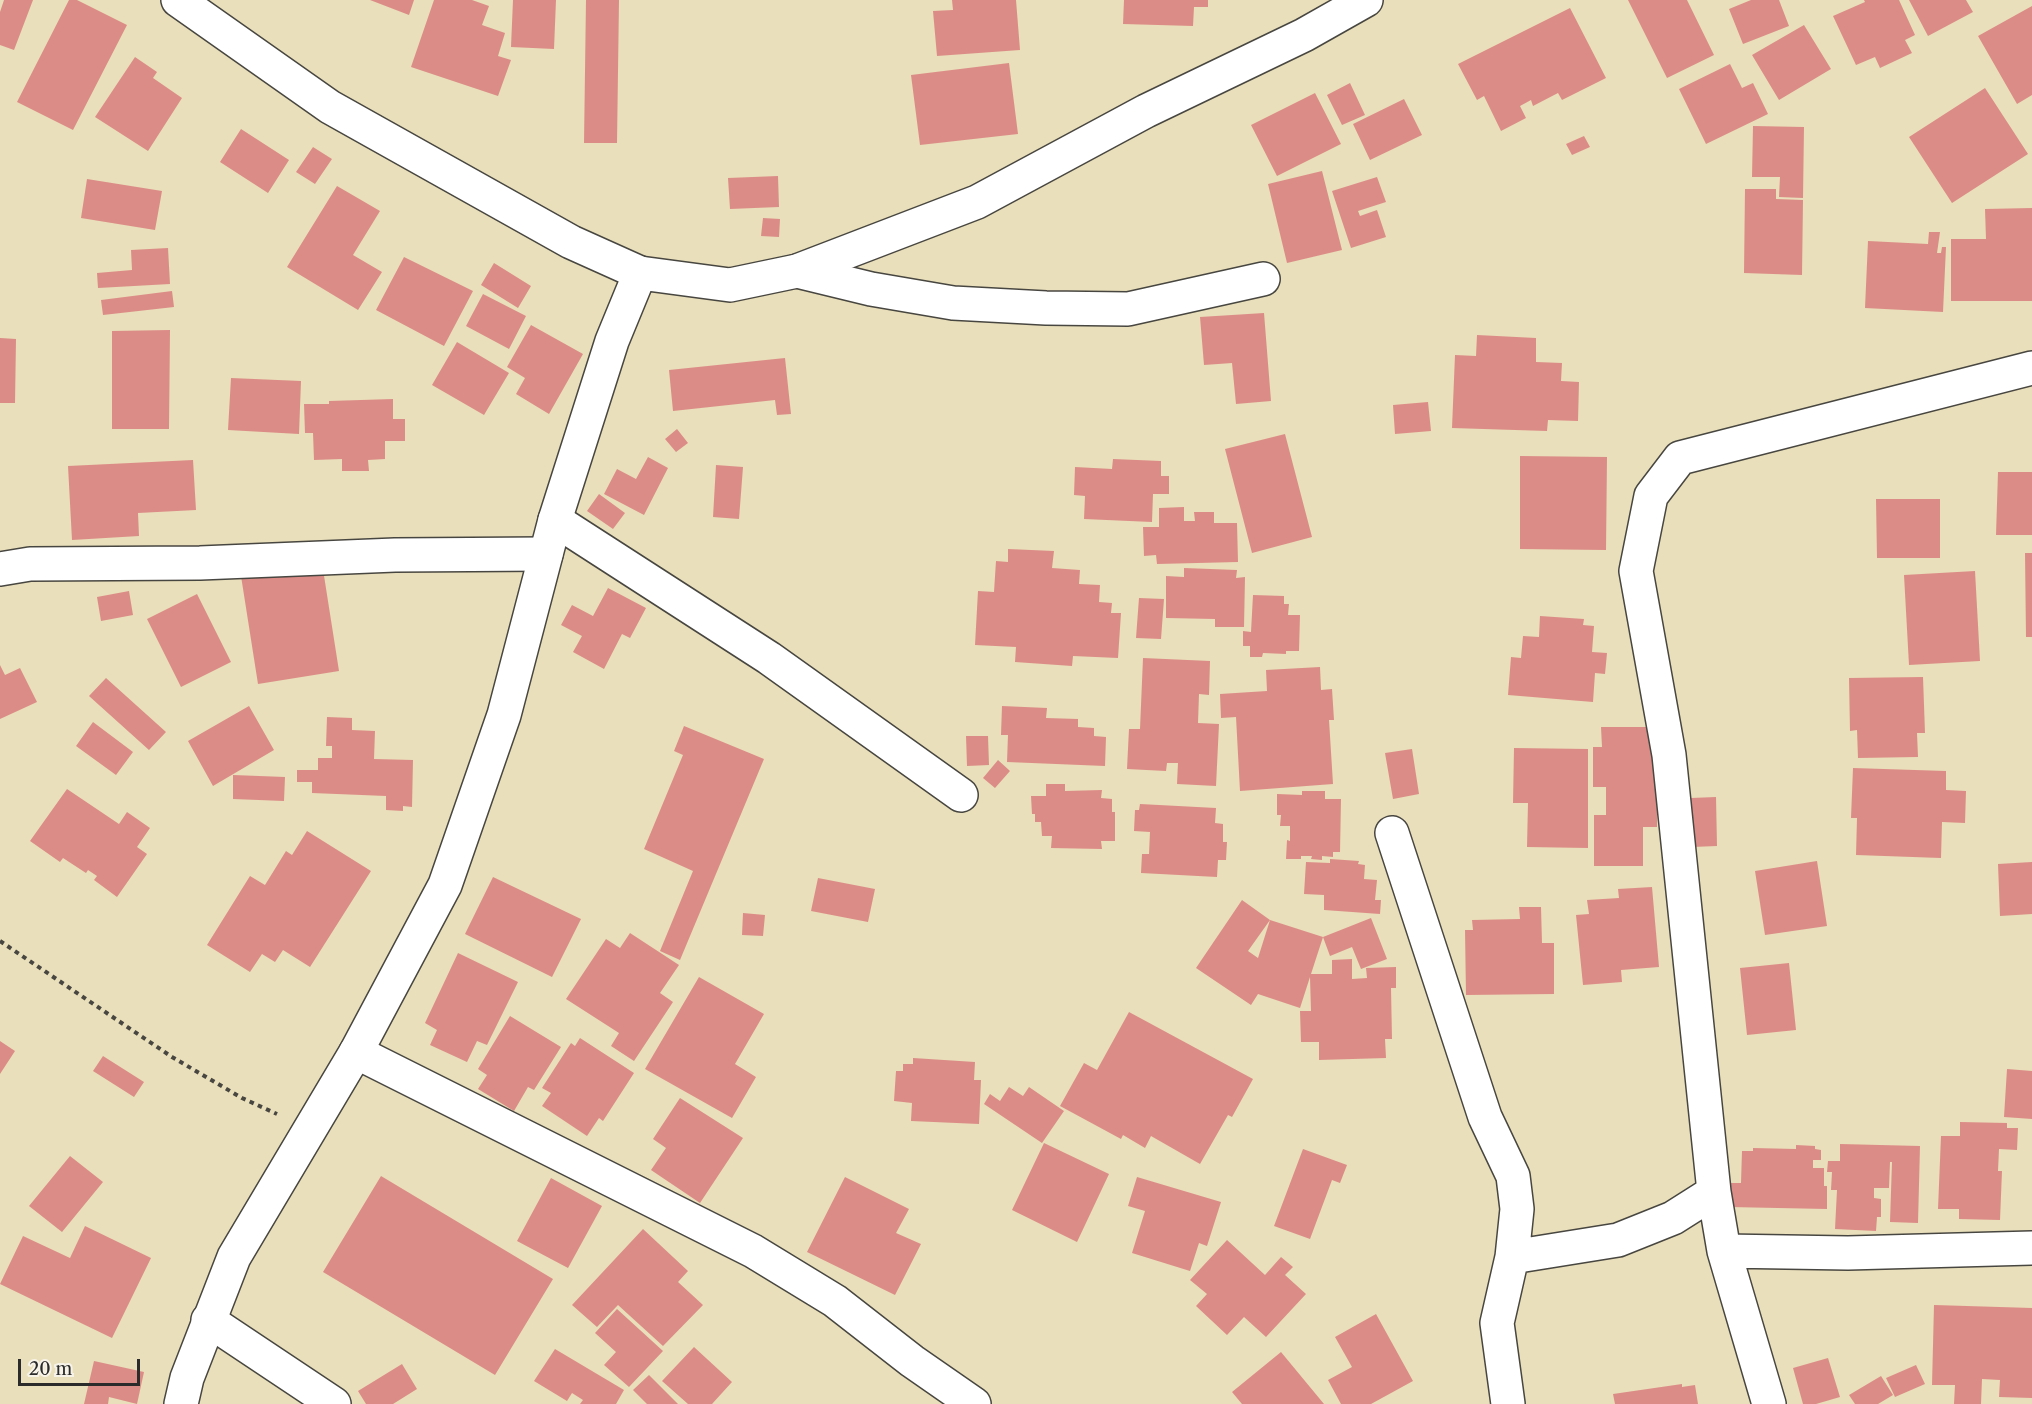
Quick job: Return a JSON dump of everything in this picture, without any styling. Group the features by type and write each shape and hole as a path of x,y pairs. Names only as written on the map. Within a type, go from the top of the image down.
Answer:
{"street":[{"path":"178,0 330,107 571,242 640,273 730,285 797,271 977,201 1146,111 1304,36 1366,0"},
{"path":"797,271 871,289 953,303 1046,308 1128,309 1263,279"},
{"path":"181,1404 187,1378 234,1257 356,1052 445,885 504,715 555,520 612,341 640,273"},
{"path":"1769,1404 1724,1251 1714,1192 1669,755 1636,571 1651,496 1680,458 2032,368"},
{"path":"555,520 769,658 962,795"},
{"path":"0,569 30,564 200,563 395,555 546,554"},
{"path":"1392,833 1485,1117 1513,1176 1517,1209 1512,1257 1497,1323 1508,1404"},
{"path":"356,1052 753,1251 835,1301 912,1361 974,1404"},
{"path":"1512,1257 1618,1240 1673,1218 1714,1192"},
{"path":"1724,1251 1848,1253 2032,1248"},
{"path":"208,1320 334,1404"}],"path":[{"path":"0,940 172,1057 242,1098 310,1130"}],"building":[{"path":"4,0 33,0 14,50 0,45 0,12"},
{"path":"69,0 77,0 127,25 73,130 17,102"},
{"path":"370,0 414,0 409,15"},
{"path":"434,0 472,0 489,6 482,25 505,33 498,56 511,60 498,96 411,67"},
{"path":"513,0 556,0 554,49 511,47"},
{"path":"586,0 619,0 617,143 584,143"},
{"path":"952,0 1016,0 1020,50 937,56 933,11 953,10"},
{"path":"1124,0 1208,0 1208,7 1194,7 1193,26 1123,24"},
{"path":"1628,0 1687,0 1714,55 1667,78"},
{"path":"1751,0 1779,0 1789,26 1743,44 1729,9"},
{"path":"1864,0 1899,0 1915,35 1905,40 1912,53 1880,68 1875,57 1856,65 1833,16 1865,2"},
{"path":"1909,0 1966,0 1973,12 1928,36"},
{"path":"2032,6 2032,95 2017,104 1978,36"},
{"path":"1570,8 1606,78 1562,100 1558,93 1533,106 1531,100 1520,106 1526,118 1501,131 1484,96 1477,100 1458,64"},
{"path":"1804,25 1831,69 1779,100 1752,55"},
{"path":"135,57 157,72 153,78 182,98 148,151 95,117"},
{"path":"1009,63 1018,134 920,145 911,75"},
{"path":"1730,64 1742,88 1753,83 1768,114 1706,144 1679,89"},
{"path":"1350,83 1365,115 1342,125 1327,95"},
{"path":"1985,88 2028,154 1952,203 1909,137"},
{"path":"1315,93 1341,144 1277,176 1251,125"},
{"path":"1404,99 1422,135 1370,160 1353,124"},
{"path":"1753,126 1804,127 1803,198 1779,197 1780,177 1752,177"},
{"path":"241,129 289,160 268,193 220,162"},
{"path":"1584,136 1590,147 1572,155 1566,144"},
{"path":"313,147 332,159 315,184 296,172"},
{"path":"1322,171 1342,250 1287,263 1268,184"},
{"path":"778,176 779,207 730,209 728,178"},
{"path":"1377,177 1386,202 1358,211 1360,216 1377,210 1386,237 1351,248 1332,191"},
{"path":"87,179 162,191 155,230 81,218"},
{"path":"337,186 380,211 353,255 382,272 358,310 287,267"},
{"path":"1745,189 1776,189 1776,199 1803,200 1802,275 1744,273"},
{"path":"2032,208 2032,301 1951,301 1951,239 1986,239 1985,209"},
{"path":"763,218 780,219 779,237 761,236"},
{"path":"1929,232 1940,232 1937,253 1941,253 1942,247 1946,247 1943,312 1865,308 1868,241 1928,244"},
{"path":"168,248 170,284 98,288 97,273 132,270 131,250"},
{"path":"404,257 473,291 444,346 376,310"},
{"path":"494,263 531,286 518,308 481,285"},
{"path":"172,291 174,307 103,315 101,300"},
{"path":"483,294 526,316 509,349 466,326"},
{"path":"1264,313 1271,401 1236,404 1232,363 1204,365 1200,317"},
{"path":"531,325 583,354 549,414 516,394 525,378 507,367"},
{"path":"170,330 169,429 112,429 112,331"},
{"path":"1477,335 1536,338 1536,362 1562,363 1561,381 1579,382 1578,421 1548,420 1547,431 1452,428 1455,355 1476,356"},
{"path":"0,338 16,339 15,403 0,403"},
{"path":"457,342 509,373 484,415 432,385"},
{"path":"785,358 791,414 777,415 775,400 673,411 669,370"},
{"path":"231,378 301,381 299,434 228,430"},
{"path":"393,399 393,419 405,419 405,441 385,441 385,459 368,460 369,471 342,471 342,459 314,460 313,433 305,433 304,404"},
{"path":"1428,402 1431,431 1395,434 1393,405"},
{"path":"677,429 688,443 676,452 665,439"},
{"path":"1285,434 1312,537 1252,553 1225,449"},
{"path":"1520,456 1607,457 1606,550 1520,549"},
{"path":"648,457 668,468 644,515 604,494 617,469 636,479"},
{"path":"1113,459 1161,461 1161,476 1169,476 1169,494 1153,494 1152,522 1084,519 1085,496 1074,495 1075,467 1112,469"},
{"path":"193,460 196,510 138,513 139,536 72,540 68,466"},
{"path":"716,465 743,467 739,519 713,517"},
{"path":"1998,472 2032,472 2032,535 1996,535"},
{"path":"599,494 625,513 613,529 587,511"},
{"path":"1876,499 1940,499 1940,558 1877,558"},
{"path":"1184,507 1184,521 1195,521 1194,512 1214,512 1214,523 1237,523 1238,562 1157,564 1156,555 1144,556 1143,527 1159,527 1159,508"},
{"path":"1008,549 1054,551 1052,568 1080,570 1079,584 1100,585 1099,602 1112,603 1111,613 1121,613 1118,658 1073,656 1072,666 1015,662 1016,647 975,645 978,591 994,592 996,561 1008,562"},
{"path":"2025,553 2032,553 2032,637 2026,637"},
{"path":"322,563 339,671 258,684 241,576"},
{"path":"1184,568 1237,570 1236,578 1245,577 1244,627 1215,627 1215,619 1166,618 1166,576 1184,577"},
{"path":"1975,571 1980,661 1909,665 1904,575"},
{"path":"608,588 646,608 630,638 622,634 604,669 573,652 582,636 561,625 572,605 593,616"},
{"path":"129,591 133,615 101,621 97,597"},
{"path":"197,594 231,662 181,687 147,619"},
{"path":"1253,595 1284,596 1284,604 1289,604 1288,615 1300,615 1299,651 1286,651 1286,654 1263,653 1262,657 1250,657 1250,646 1243,646 1243,631 1251,632"},
{"path":"1139,598 1164,599 1161,639 1136,638"},
{"path":"1540,616 1584,619 1583,625 1594,626 1592,652 1607,653 1605,674 1595,673 1593,702 1508,695 1511,657 1521,658 1523,636 1539,637"},
{"path":"1143,658 1210,661 1209,695 1199,694 1198,723 1219,724 1216,786 1177,784 1178,763 1167,763 1166,771 1127,769 1129,729 1140,729"},
{"path":"0,665 5,675 20,668 37,702 0,719"},
{"path":"1320,667 1321,690 1332,689 1334,720 1329,720 1333,784 1240,791 1236,717 1221,718 1220,694 1267,691 1266,670"},
{"path":"1923,677 1925,733 1917,733 1918,757 1858,758 1857,730 1850,731 1849,678"},
{"path":"106,678 166,732 149,750 89,696"},
{"path":"249,706 274,750 213,786 188,741"},
{"path":"1002,706 1047,708 1046,718 1078,719 1078,727 1094,728 1094,736 1106,737 1105,766 1007,762 1008,735 1001,735"},
{"path":"327,717 352,718 352,730 375,731 374,759 413,760 412,807 403,806 403,811 386,810 386,796 312,793 312,782 297,782 297,770 318,770 318,758 332,758 332,746 326,746"},
{"path":"93,722 133,752 116,775 76,746"},
{"path":"684,726 764,759 680,960 660,951 693,871 644,849 683,755 674,751"},
{"path":"1601,727 1658,727 1657,827 1643,827 1643,866 1594,866 1594,815 1606,815 1606,787 1593,787 1593,747 1602,747"},
{"path":"966,736 988,736 989,765 967,766"},
{"path":"1514,748 1588,749 1588,848 1527,847 1528,803 1513,803"},
{"path":"1412,749 1419,794 1393,799 1385,753"},
{"path":"998,760 1010,771 995,788 983,778"},
{"path":"1853,768 1946,771 1946,790 1966,791 1965,823 1942,822 1941,858 1856,855 1857,818 1851,818"},
{"path":"233,775 285,777 284,801 233,799"},
{"path":"1046,784 1065,784 1065,791 1102,790 1101,798 1112,799 1112,812 1115,812 1115,841 1101,841 1102,849 1051,848 1052,836 1042,836 1041,822 1035,822 1035,814 1032,814 1031,796 1046,796"},
{"path":"67,789 119,824 127,812 150,828 137,847 147,854 117,897 94,880 97,876 88,870 86,873 63,858 60,862 30,841"},
{"path":"1302,791 1325,791 1325,799 1341,799 1340,852 1333,852 1333,857 1322,856 1322,860 1311,859 1312,856 1286,859 1287,840 1290,841 1290,826 1280,826 1281,815 1277,815 1277,794 1302,795"},
{"path":"1716,797 1717,846 1692,847 1691,798"},
{"path":"1140,804 1216,808 1215,823 1223,824 1223,842 1227,842 1226,860 1218,860 1217,877 1141,873 1142,854 1149,854 1150,832 1134,831 1135,810 1139,810"},
{"path":"307,831 371,871 310,967 283,950 275,962 262,954 250,972 207,945 250,876 265,885 286,851 292,855"},
{"path":"1330,859 1359,861 1358,864 1365,865 1364,879 1377,880 1375,900 1381,900 1380,914 1324,910 1324,895 1304,894 1306,862 1330,863"},
{"path":"1817,861 1827,926 1765,935 1755,871"},
{"path":"2032,862 2032,914 2000,916 1998,864"},
{"path":"493,877 581,919 552,977 465,934"},
{"path":"818,878 875,889 868,922 811,911"},
{"path":"1652,887 1659,967 1621,970 1622,982 1583,985 1576,915 1589,914 1587,900 1619,898 1618,889"},
{"path":"1242,900 1270,920 1323,937 1311,974 1332,974 1332,960 1352,959 1352,979 1367,978 1366,968 1396,967 1396,988 1391,988 1392,1039 1385,1039 1386,1058 1319,1060 1319,1042 1301,1042 1300,1011 1311,1011 1310,977 1300,1008 1258,994 1251,1005 1196,968","holes":["1270,920 1258,958 1248,951"]},
{"path":"1519,907 1541,907 1542,943 1554,943 1554,994 1466,995 1465,930 1473,930 1472,920 1520,919"},
{"path":"743,913 765,915 763,936 742,935"},
{"path":"1371,918 1387,959 1361,969 1352,947 1330,956 1323,937"},
{"path":"630,933 679,965 660,993 673,1002 634,1061 611,1046 619,1033 566,999 606,939 620,948"},
{"path":"458,953 518,982 487,1045 477,1041 467,1062 430,1045 437,1030 425,1023"},
{"path":"1789,963 1796,1030 1747,1035 1740,968"},
{"path":"699,977 764,1014 735,1064 756,1077 732,1118 645,1069"},
{"path":"1129,1012 1253,1079 1232,1117 1228,1115 1200,1164 1151,1136 1145,1148 1123,1135 1121,1139 1060,1106 1084,1063 1097,1070"},
{"path":"510,1016 561,1047 534,1090 528,1087 514,1111 478,1089 487,1075 478,1069"},
{"path":"580,1038 634,1073 603,1121 599,1118 587,1136 542,1106 551,1093 542,1088 571,1043 575,1046"},
{"path":"0,1041 15,1051 0,1074"},
{"path":"103,1056 144,1082 134,1097 93,1071"},
{"path":"913,1058 975,1062 974,1080 981,1080 979,1124 911,1121 912,1103 894,1101 896,1071 903,1071 903,1064 913,1064"},
{"path":"2007,1069 2032,1071 2032,1119 2004,1117"},
{"path":"1009,1087 1023,1096 1029,1087 1064,1111 1042,1143 984,1104 990,1094 1000,1101"},
{"path":"680,1098 743,1138 700,1203 651,1170 666,1148 653,1139"},
{"path":"1960,1122 2007,1123 2007,1128 2018,1128 2017,1150 1999,1149 1998,1171 2002,1171 2000,1220 1959,1219 1959,1209 1938,1209 1941,1136 1960,1136"},
{"path":"1044,1143 1109,1174 1077,1242 1012,1210"},
{"path":"1840,1144 1920,1146 1918,1223 1890,1222 1892,1162 1890,1162 1889,1188 1874,1188 1874,1198 1881,1199 1881,1217 1877,1217 1876,1231 1835,1229 1837,1190 1831,1190 1832,1172 1827,1172 1828,1161 1840,1161"},
{"path":"1796,1145 1815,1146 1815,1149 1821,1150 1821,1160 1813,1160 1813,1168 1824,1168 1827,1209 1729,1207 1730,1183 1741,1183 1742,1151 1753,1151 1753,1148 1796,1149"},
{"path":"1303,1149 1347,1165 1340,1183 1332,1180 1310,1239 1274,1226"},
{"path":"70,1156 103,1182 62,1232 29,1206"},
{"path":"381,1176 553,1279 495,1375 323,1272"},
{"path":"845,1177 909,1209 896,1233 921,1244 895,1295 807,1252"},
{"path":"1137,1177 1221,1202 1207,1246 1199,1243 1190,1271 1132,1253 1145,1211 1128,1206"},
{"path":"551,1178 602,1206 568,1268 517,1241"},
{"path":"85,1226 151,1258 112,1338 0,1284 23,1236 70,1258"},
{"path":"643,1229 688,1271 678,1282 703,1305 663,1346 618,1305 597,1327 572,1305"},
{"path":"1227,1240 1265,1275 1281,1257 1293,1267 1285,1275 1306,1294 1266,1337 1244,1317 1227,1335 1196,1306 1207,1294 1190,1280"},
{"path":"1934,1305 2032,1308 2032,1398 1999,1397 2000,1380 1982,1379 1981,1404 1954,1404 1955,1385 1932,1385"},
{"path":"617,1309 663,1351 629,1387 604,1365 616,1352 595,1333"},
{"path":"1376,1314 1413,1381 1371,1404 1341,1404 1328,1380 1352,1367 1335,1337"},
{"path":"694,1347 732,1382 712,1404 688,1404 662,1381"},
{"path":"555,1349 624,1390 616,1404 580,1404 583,1400 572,1393 567,1401 534,1381"},
{"path":"1281,1352 1324,1404 1242,1404 1232,1392"},
{"path":"1828,1358 1840,1397 1816,1404 1803,1404 1793,1368"},
{"path":"94,1361 144,1372 137,1404 109,1397 108,1404 84,1404"},
{"path":"402,1364 417,1389 393,1404 366,1404 358,1391"},
{"path":"1916,1365 1925,1384 1895,1397 1886,1378"},
{"path":"649,1375 678,1404 647,1404 633,1390"},
{"path":"1881,1376 1893,1395 1878,1404 1855,1404 1849,1395"},
{"path":"1682,1384 1682,1387 1695,1385 1698,1404 1615,1404 1613,1394"}]}
